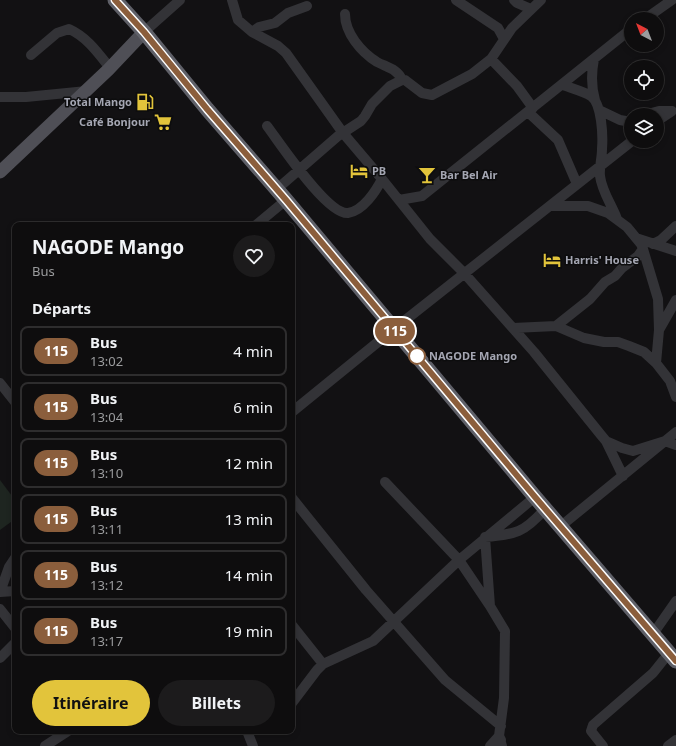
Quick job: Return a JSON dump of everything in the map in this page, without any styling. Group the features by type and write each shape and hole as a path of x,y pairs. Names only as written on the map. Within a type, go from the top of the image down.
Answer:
{"highway":[{"path":"115,0 144,32 207,109 535,497 562,526 673,657"}],"main road":[{"path":"0,172 87,91 144,32"}],"street":[{"path":"144,32 180,0"},
{"path":"232,0 238,20 252,32 278,46 286,53 343,134 382,179 430,239 464,273 534,352 606,441 623,476"},
{"path":"456,0 498,28 504,39"},
{"path":"514,0 517,3 531,9"},
{"path":"345,14 345,22 348,29 364,52 376,61 393,69 398,73 402,80 405,80 422,93 432,95 472,74 491,59 512,28 541,0"},
{"path":"655,12 672,0"},
{"path":"252,32 259,27 275,22 296,9 307,6"},
{"path":"31,55 57,33 69,29 86,39 110,68"},
{"path":"399,200 422,196 563,85 624,35"},
{"path":"491,59 517,86 530,110 558,140 577,184"},
{"path":"594,59 591,84 599,110 602,148 600,174 601,182 617,219"},
{"path":"258,222 299,170 338,136 361,121 379,96 390,86 402,80"},
{"path":"563,85 590,96 595,100"},
{"path":"0,97 26,97 87,91"},
{"path":"599,110 624,121"},
{"path":"664,111 674,110"},
{"path":"664,116 674,110"},
{"path":"267,126 299,170 335,209 346,213 355,211 376,192 382,179"},
{"path":"295,410 464,273 624,147"},
{"path":"550,206 588,206 608,213 627,227 636,238 643,249 658,300 659,330 656,362"},
{"path":"653,244 662,240 676,226"},
{"path":"636,238 676,251"},
{"path":"556,326 590,299 605,282 615,276 622,268 638,256 643,249"},
{"path":"659,330 676,300"},
{"path":"513,328 556,326 584,338 604,342 618,342 644,352 656,362 670,381 676,397"},
{"path":"0,383 12,398"},
{"path":"562,526 676,432"},
{"path":"606,441 633,451 665,441 676,445"},
{"path":"385,482 459,560 505,631 504,698 501,726 502,743 490,746"},
{"path":"295,700 323,664 373,640 485,537 535,497"},
{"path":"295,502 392,622 445,680 501,726"},
{"path":"485,537 504,535 520,531 535,520 546,509"},
{"path":"485,537 490,606"},
{"path":"12,562 0,592 12,591"},
{"path":"653,634 676,600"},
{"path":"0,609 12,624"},
{"path":"295,629 323,664"},
{"path":"0,658 12,646"},
{"path":"603,746 591,731 593,725 673,657"},
{"path":"45,746 63,734"},
{"path":"249,734 253,746"},
{"path":"668,746 676,740"}],"shaded area":[{"path":"0,480 12,496 12,521 0,530"}],"bus line":[{"name":"115","path":"115,0 144,32 207,109 286,200 535,497 562,526 676,661"}],"place":[{"name":"Total Mango","path":"145,102"},
{"name":"Café Bonjour","path":"163,122"},
{"name":"PB","path":"359,171"},
{"name":"Bar Bel Air","path":"427,175"},
{"name":"Harris' House","path":"552,260"},
{"name":"NAGODE Mango","path":"417,356"}]}
